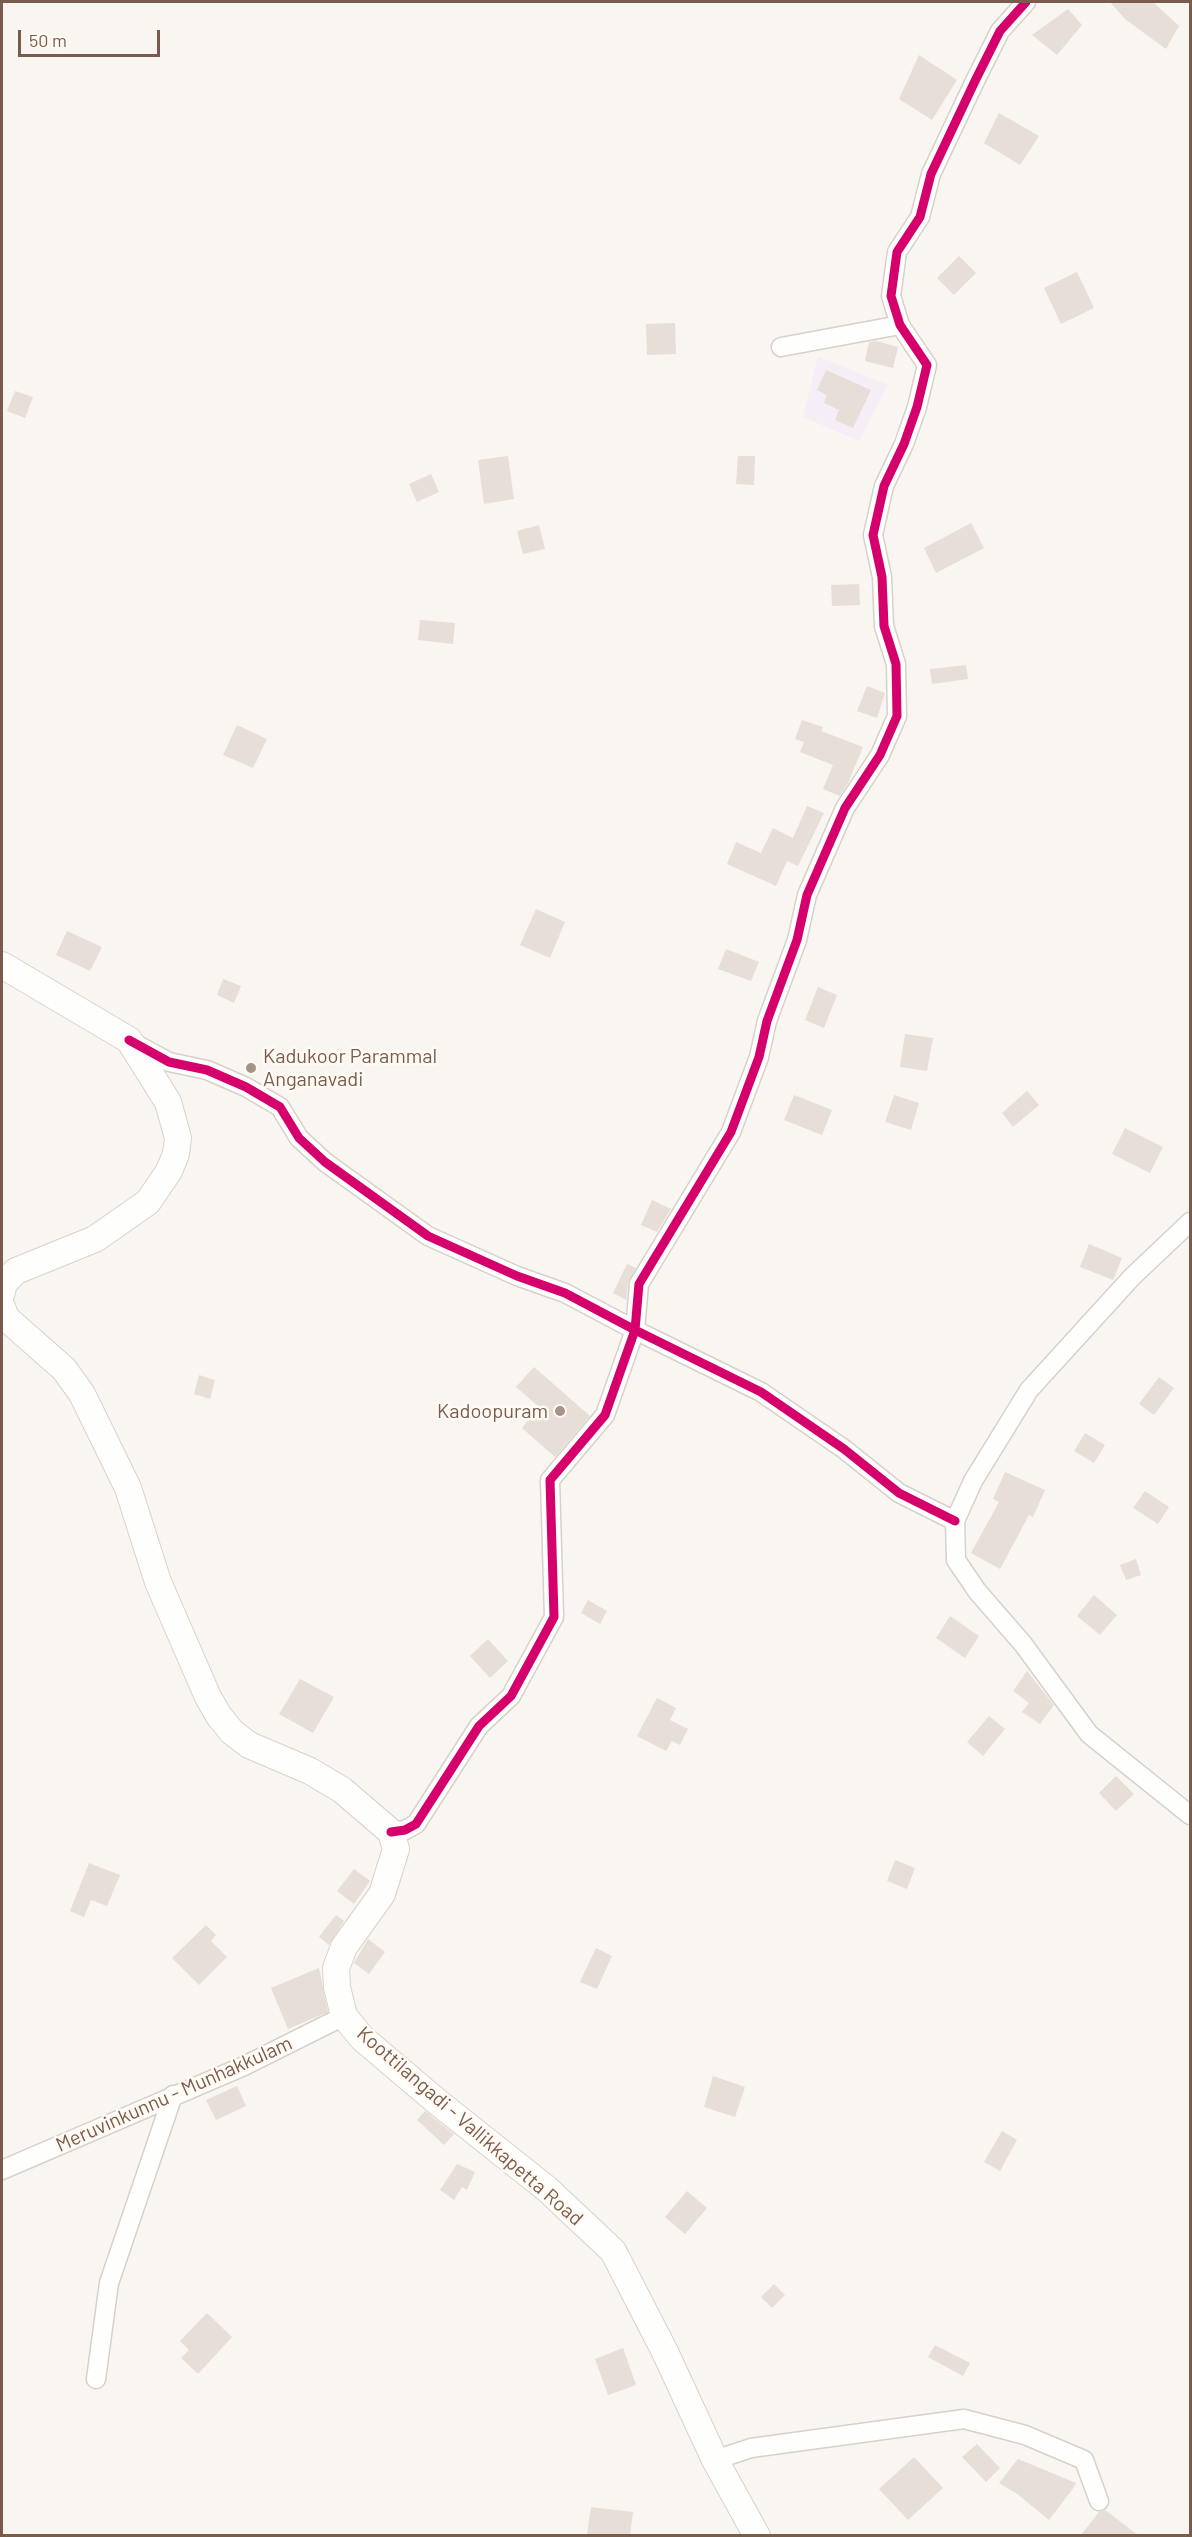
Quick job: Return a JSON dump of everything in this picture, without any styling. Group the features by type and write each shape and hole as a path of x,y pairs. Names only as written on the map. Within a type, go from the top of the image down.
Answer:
{"main road":[{"path":"2,965 129,1040 168,1102 178,1138 176,1154 169,1171 148,1202 108,1233 16,1271 4,1283 2,1292"},
{"path":"2,1307 6,1318 64,1369 82,1394 128,1488 158,1582 219,1716 232,1732 249,1745 310,1771 342,1790 391,1832"},
{"name":"Koottilangadi - Vallikkapetta Road","path":"391,1832 396,1849 386,1883 371,1911 345,1947 336,1968 337,1987 344,2016 363,2038 435,2100 547,2189 613,2251 665,2352 715,2460 756,2535"}],"street":[{"path":"391,1832 405,1830 416,1824 479,1726 510,1696 527,1670 554,1617 550,1480 605,1415 635,1330 639,1284 731,1132 759,1057 770,1011 797,940 807,895 845,808 880,755 897,716 896,664 884,626 882,577 873,535 884,486 904,444 917,407 927,365 900,325 891,296 897,252 920,217 930,174 1000,31 1026,2"},
{"path":"781,346 900,325"},
{"path":"129,1040 169,1062 207,1070 246,1087 280,1107 299,1138 325,1162 428,1236 517,1276 566,1293 761,1392 844,1449 899,1493 955,1521"},
{"path":"1191,1221 1132,1277 1029,1390 973,1481 955,1521 956,1560 977,1591 1023,1644 1089,1734 1191,1815"},
{"name":"Meruvinkunnu - Munhakkulam","path":"2,2170 244,2066 344,2016"},
{"path":"96,2379 110,2283 173,2095"},
{"path":"715,2460 751,2448 964,2419 1025,2435 1084,2460 1099,2501"}],"shaded area":[{"path":"818,356 888,385 859,441 803,417"}],"building":[{"path":"1110,2 1153,2 1179,26 1166,49 1125,19"},
{"path":"1068,9 1082,25 1057,55 1032,35"},
{"path":"919,55 957,80 932,120 899,99"},
{"path":"999,113 1039,136 1020,165 984,143"},
{"path":"959,256 976,273 954,295 937,278"},
{"path":"1077,272 1094,308 1061,324 1044,288"},
{"path":"675,323 676,354 647,355 646,324"},
{"path":"876,341 898,347 893,368 865,361 869,342"},
{"path":"826,370 871,390 853,428 835,420 839,410 824,403 827,395 817,390"},
{"path":"15,391 33,397 25,418 7,411"},
{"path":"508,456 514,499 484,504 478,460"},
{"path":"738,456 755,456 754,485 736,484"},
{"path":"431,474 439,492 417,502 409,484"},
{"path":"971,523 984,548 936,573 924,548"},
{"path":"539,525 545,549 523,554 517,531"},
{"path":"859,584 860,605 832,606 831,585"},
{"path":"420,620 455,623 453,644 418,640"},
{"path":"966,665 968,679 932,684 930,669"},
{"path":"867,686 885,693 877,718 857,711"},
{"path":"802,720 823,727 821,731 863,747 840,796 823,789 833,765 800,752 804,742 795,739"},
{"path":"237,725 267,739 253,768 223,755"},
{"path":"807,806 824,813 798,866 787,861 776,886 727,864 736,842 761,853 773,828 793,838"},
{"path":"536,909 565,922 550,958 520,945"},
{"path":"67,931 102,947 90,971 56,955"},
{"path":"726,949 759,962 751,981 718,969"},
{"path":"223,979 241,986 234,1003 217,995"},
{"path":"818,987 837,995 824,1028 805,1020"},
{"path":"905,1034 933,1038 927,1071 900,1067"},
{"path":"1027,1091 1039,1105 1013,1127 1002,1113"},
{"path":"794,1095 832,1110 822,1135 784,1120"},
{"path":"894,1095 919,1103 911,1130 885,1122"},
{"path":"1125,1128 1163,1147 1150,1173 1112,1154"},
{"path":"652,1200 671,1209 657,1232 641,1225"},
{"path":"1089,1244 1122,1258 1113,1280 1080,1267"},
{"path":"627,1264 636,1268 628,1283 626,1300 613,1293"},
{"name":"Kadoopuram","path":"534,1367 590,1416 555,1457 522,1428 539,1407 516,1387"},
{"path":"199,1375 215,1380 210,1399 194,1394"},
{"path":"1159,1377 1174,1388 1154,1415 1139,1404"},
{"path":"1085,1433 1105,1445 1094,1463 1074,1451"},
{"path":"1005,1472 1045,1490 1033,1517 1029,1515 1000,1569 971,1553 999,1502 993,1499"},
{"path":"1145,1491 1169,1507 1158,1524 1133,1508"},
{"path":"1136,1559 1141,1575 1126,1580 1120,1565"},
{"path":"1094,1595 1117,1615 1100,1635 1077,1616"},
{"path":"588,1600 607,1611 600,1624 581,1613"},
{"path":"950,1616 979,1636 965,1658 936,1638"},
{"path":"488,1639 508,1661 490,1678 470,1656"},
{"path":"1027,1671 1054,1705 1040,1724 1022,1712 1029,1703 1013,1691"},
{"path":"300,1679 334,1697 313,1733 279,1714"},
{"path":"657,1698 676,1708 670,1720 688,1729 680,1745 672,1741 666,1751 637,1736"},
{"path":"989,1716 1005,1729 983,1756 967,1742"},
{"path":"1116,1776 1134,1794 1116,1811 1099,1793"},
{"path":"895,1860 915,1868 907,1889 887,1881"},
{"path":"89,1863 120,1875 107,1906 91,1900 84,1917 70,1911"},
{"path":"354,1869 370,1881 354,1904 337,1891"},
{"path":"336,1915 344,1921 329,1945 319,1937"},
{"path":"206,1925 216,1935 211,1941 227,1957 199,1985 172,1958"},
{"path":"368,1939 385,1952 369,1974 354,1963"},
{"path":"596,1948 612,1956 597,1989 580,1982"},
{"path":"319,1968 328,2012 288,2029 271,1988"},
{"path":"713,2076 745,2087 735,2117 704,2107"},
{"path":"237,2086 246,2106 216,2120 206,2100"},
{"path":"425,2111 454,2134 444,2145 417,2120"},
{"path":"1002,2131 1017,2140 1000,2171 984,2162"},
{"path":"457,2164 475,2172 467,2190 462,2187 454,2200 440,2190"},
{"path":"687,2191 707,2208 685,2234 665,2217"},
{"path":"774,2284 785,2295 772,2308 761,2297"},
{"path":"207,2313 232,2337 198,2374 181,2358 189,2350 180,2341"},
{"path":"935,2345 970,2363 963,2376 928,2357"},
{"path":"623,2348 636,2385 608,2395 595,2359"},
{"path":"977,2444 1000,2468 986,2482 962,2457"},
{"path":"914,2457 943,2488 908,2520 879,2489"},
{"path":"1018,2459 1076,2483 1049,2520 1016,2493 999,2483"},
{"path":"591,2507 633,2512 630,2535 587,2535"},
{"path":"1105,2510 1138,2535 1081,2535 1099,2512"}],"cycle path":[{"path":"129,1040 169,1062 207,1070 246,1087 280,1107 299,1138 325,1162 428,1236 517,1276 565,1293 635,1330 639,1284 731,1132 759,1057 767,1021 797,940 807,895 845,808 880,755 897,716 896,664 884,626 882,577 873,535 884,486 904,444 917,407 927,365 900,325 891,296 897,252 920,217 931,174 1000,31 1026,2"},
{"path":"391,1832 405,1830 416,1824 479,1726 511,1696 554,1617 550,1480 605,1415 635,1330 761,1392 844,1449 899,1493 955,1521"}],"place":[{"name":"Kadukoor Parammal Anganavadi","path":"251,1068"},
{"name":"Kadoopuram","path":"560,1411"}]}
